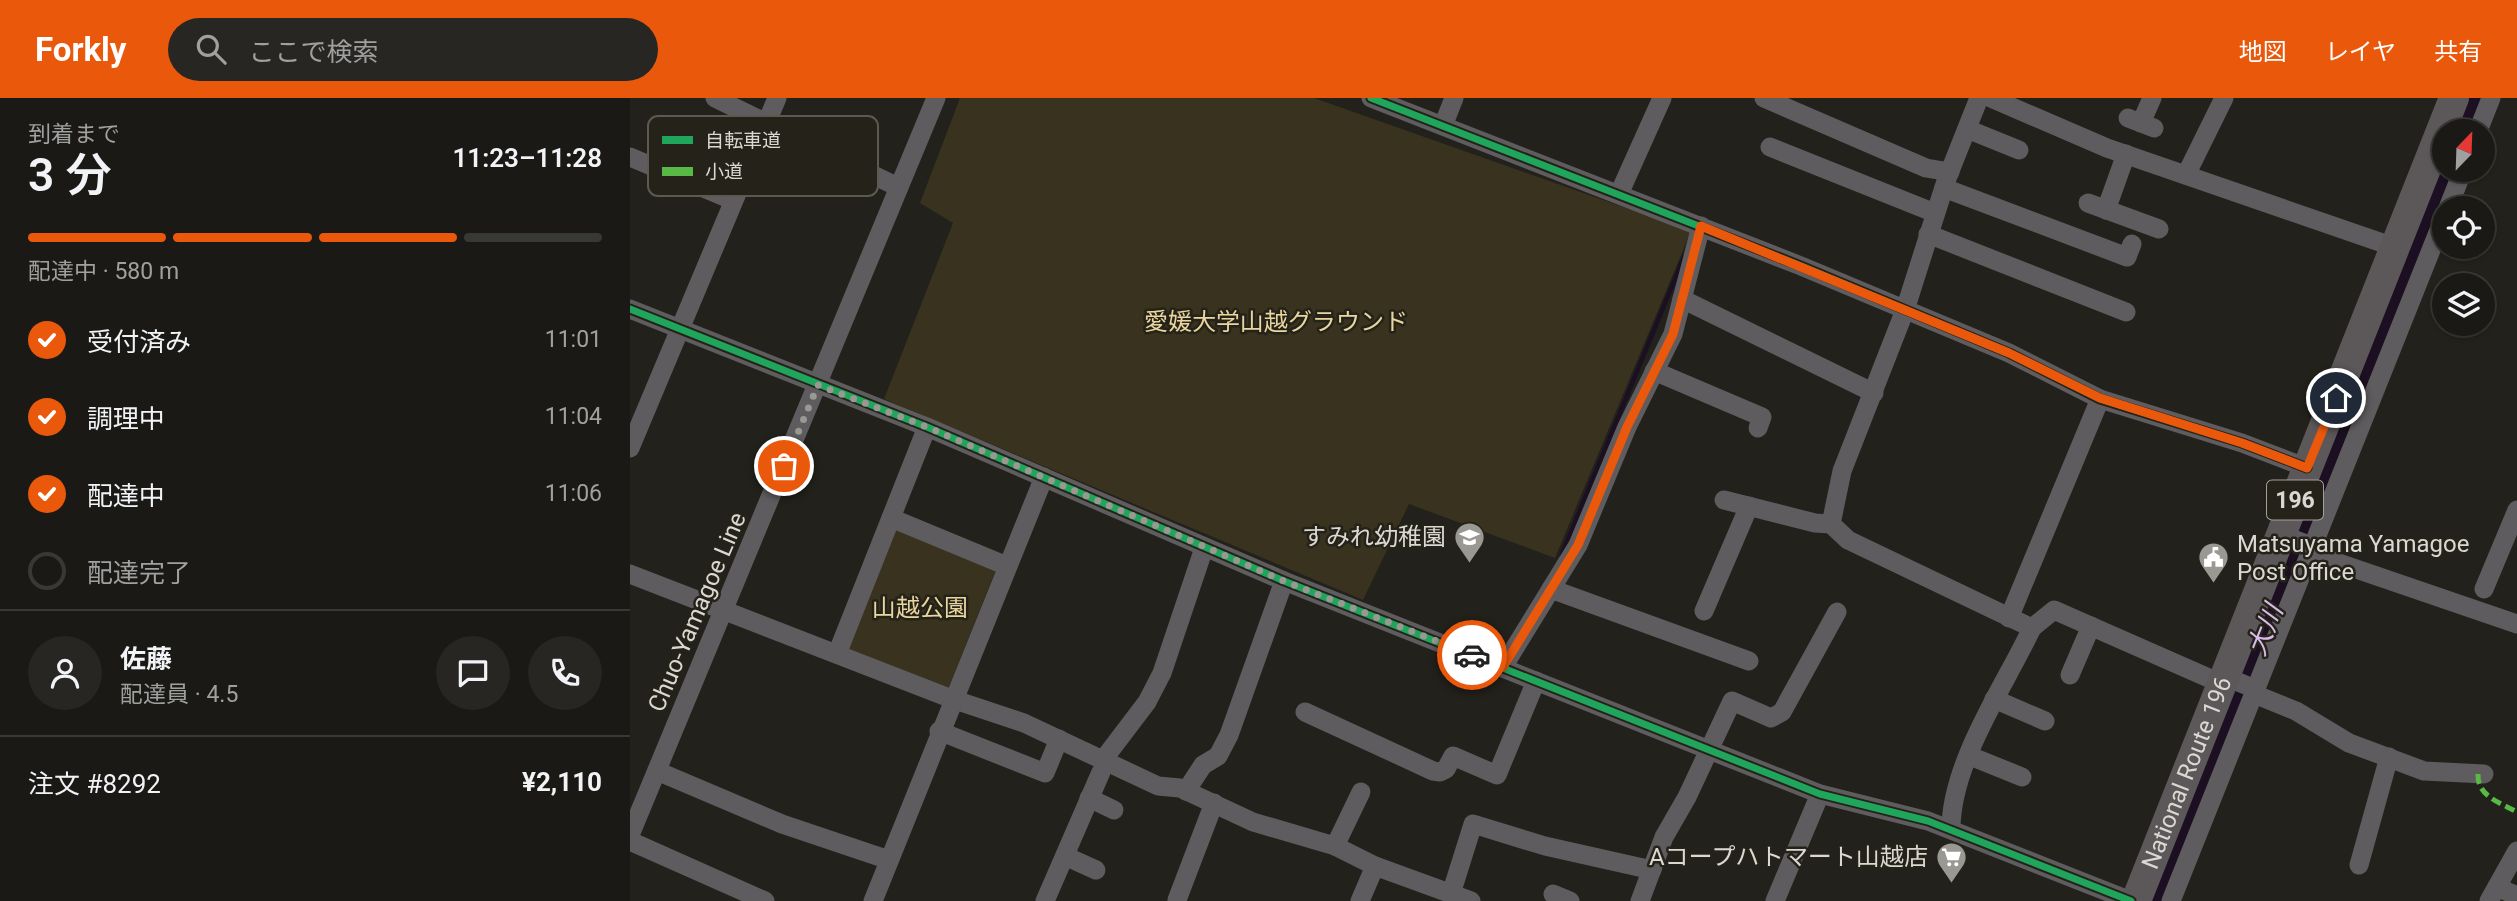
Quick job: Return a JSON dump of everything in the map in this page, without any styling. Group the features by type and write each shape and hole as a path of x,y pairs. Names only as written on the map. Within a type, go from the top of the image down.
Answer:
{"highway":[{"name":"National Route 196","path":"2438,196 2454,98"},
{"name":"National Route 196","path":"2134,901 2244,686 2300,542 2307,468 2363,381 2397,248 2432,218"}],"street":[{"path":"715,98 754,116"},
{"path":"770,116 777,98"},
{"name":"Chuo-Yamagoe Line","path":"630,835 936,98"},
{"path":"1371,98 1701,226 2009,353 2100,398 2242,443 2307,468"},
{"path":"1443,126 1454,98"},
{"path":"1619,194 1662,98"},
{"path":"1764,98 2127,257 2132,244"},
{"path":"1831,524 1842,471 1905,310 1928,234 1979,98"},
{"path":"1991,98 2126,154 2397,248"},
{"path":"2141,123 2152,98"},
{"path":"2186,175 2224,98"},
{"path":"2483,119 2491,98"},
{"path":"1967,129 2019,150"},
{"path":"1770,147 1936,213"},
{"path":"2126,154 2097,206 2158,229"},
{"path":"630,157 648,165"},
{"path":"878,177 898,187"},
{"path":"723,196 732,200"},
{"path":"631,443 682,330 734,196"},
{"path":"2432,222 2363,381 2300,542 2327,559 2517,624"},
{"path":"1503,667 1578,545 1627,427 1673,334 1701,226"},
{"path":"1928,234 2126,312"},
{"path":"1682,299 1874,393"},
{"path":"630,309 927,427 1284,581 1820,794 1951,829 2134,901"},
{"path":"1654,371 1762,417 1758,428"},
{"path":"2009,618 2100,398"},
{"path":"837,654 927,427"},
{"path":"873,901 939,730 1044,477"},
{"path":"1724,500 1831,524 1848,540 2032,628"},
{"path":"1703,611 1749,506"},
{"path":"2484,589 2512,534 2517,510"},
{"path":"891,518 1007,566"},
{"path":"1045,901 1102,766 1147,702 1162,673 1204,548"},
{"path":"630,574 1059,739 1102,766 1158,786 1186,790 1254,821 1335,846 1375,866 1471,901"},
{"path":"1186,790 1203,765 1218,757 1229,734 1284,581"},
{"path":"1551,589 1749,661"},
{"path":"1951,829 1955,792 1994,699 2032,628 2054,610 2211,679 2244,686 2296,711 2348,743 2424,771 2484,774"},
{"path":"1640,901 1664,837 1710,750 1732,701 1771,718 1782,712 1837,612"},
{"path":"2070,675 2091,626"},
{"path":"1305,712 1433,771 1446,769 1453,756 1497,775 1536,681"},
{"path":"2171,901 2244,686"},
{"path":"1994,699 2045,721"},
{"path":"939,730 1045,773 1059,739"},
{"path":"1970,756 2022,777"},
{"path":"2359,865 2389,757"},
{"path":"657,771 782,824 889,860"},
{"path":"1335,846 1361,792"},
{"path":"1775,901 1820,794"},
{"path":"1089,798 1114,810"},
{"path":"1177,900 1214,803"},
{"path":"1451,894 1473,824 1545,846 1652,870"},
{"path":"630,841 765,901"},
{"path":"2517,851 2493,894 2517,896"},
{"path":"1065,856 1096,870"},
{"path":"1360,901 1375,866"}],"green space":[{"name":"愛媛大学山越グラウンド","path":"960,98 1314,98 1691,231 1555,558 1409,504 1363,600 884,399 953,223 920,203"},
{"name":"山越公園","path":"894,524 997,567 947,692 844,651"}],"waterway":[{"name":"大川","path":"2468,119 2476,98"},
{"name":"大川","path":"2159,896 2308,530 2355,401 2444,182"},
{"path":"1562,554 1684,257"}],"marked path":[{"path":"2478,774 2485,793 2517,812"}],"cycle path":[{"path":"1371,98 1801,266 2009,353 2100,399 2242,443 2307,468"},
{"path":"630,309 927,427 1284,581 1820,794 1928,821 2131,901"}],"way so far":[{"path":"784,466 818,385 927,427 1204,548 1472,655"}],"place":[{"name":"すみれ幼稚園","path":"1469,564"},
{"name":"Matsuyama Yamagoe Post Office","path":"2214,585"},
{"name":"Aコープハトマート山越店","path":"1951,884"}],"route":[{"path":"1472,655 1503,667 1578,545 1627,427 1673,334 1701,226 2009,353 2100,398 2242,443 2307,468 2336,398"}]}
